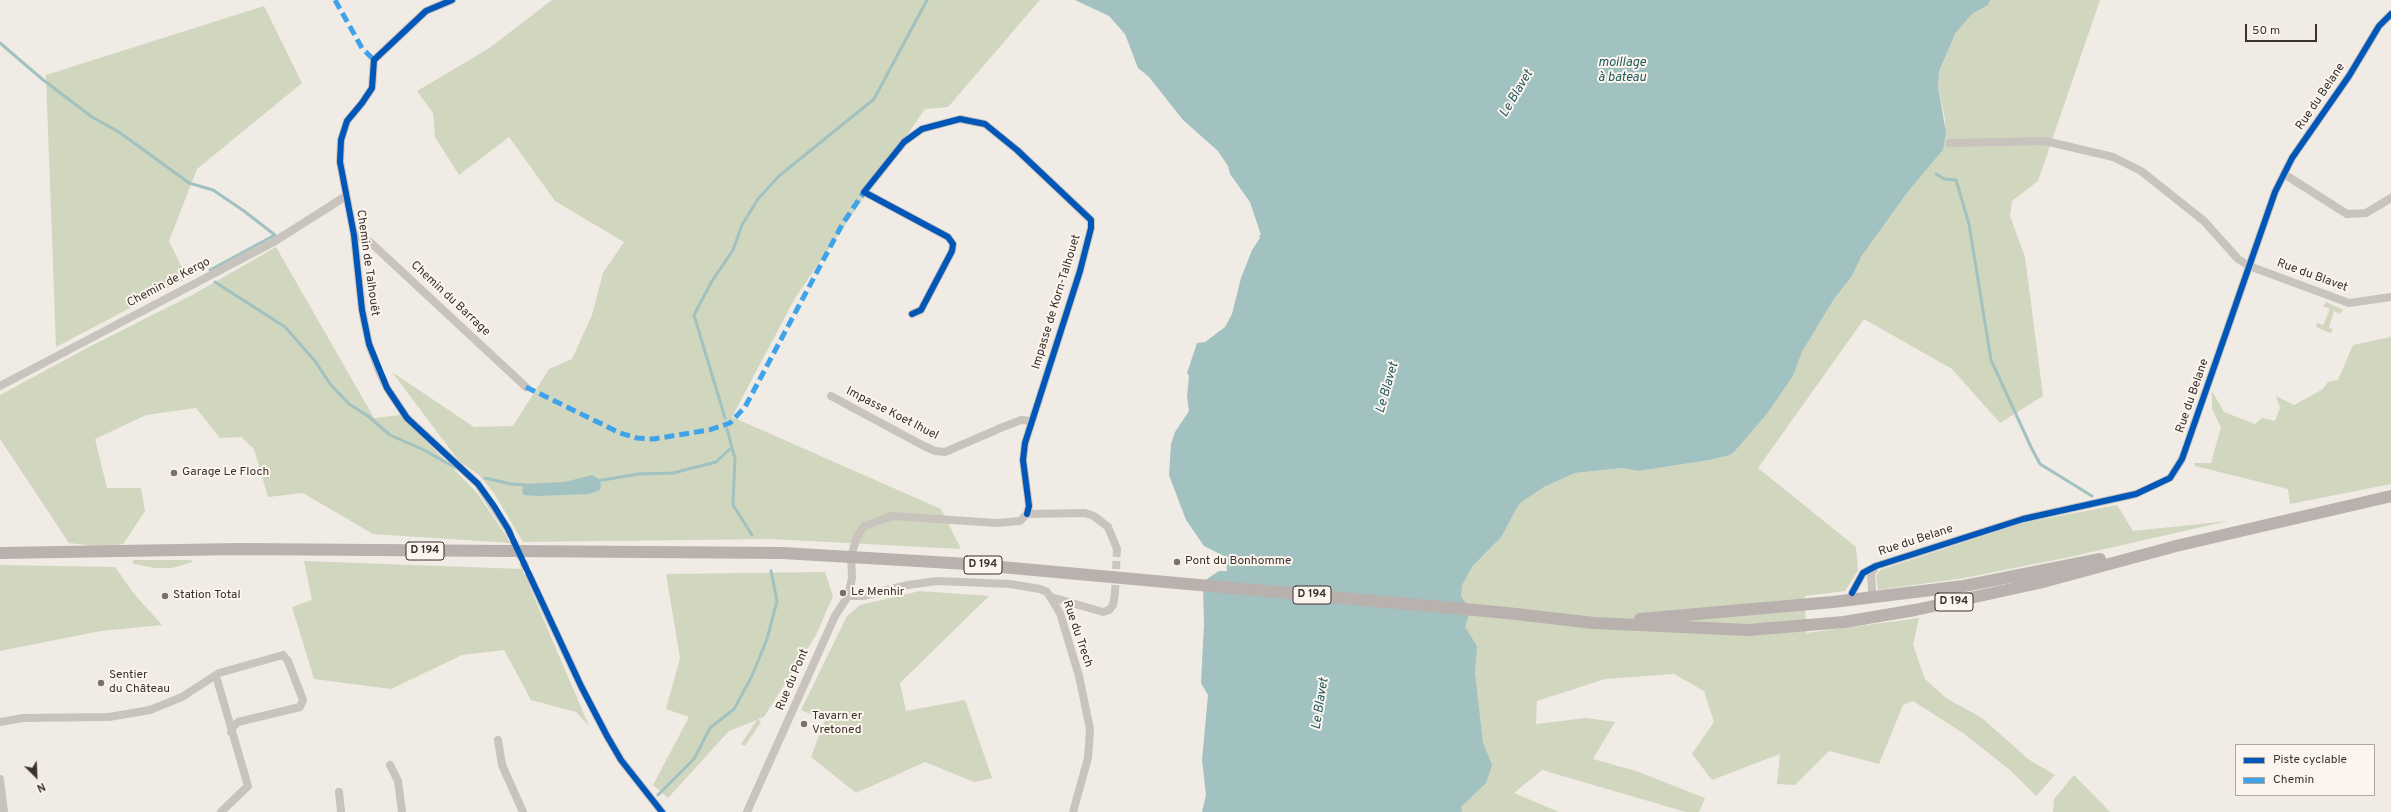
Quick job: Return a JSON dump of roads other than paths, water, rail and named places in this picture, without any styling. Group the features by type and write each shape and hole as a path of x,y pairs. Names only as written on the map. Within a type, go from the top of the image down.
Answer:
{"main road":[{"name":"D 194","path":"1507,613 1646,619 1826,603 1964,586 2107,558 2359,498 2391,493"},
{"name":"D 194","path":"0,553 239,549 783,553 968,564 1507,613 1594,624 1749,630 1844,622 1915,610 2039,583 2176,546 2391,496"}],"street":[{"name":"Chemin de Talhouët","path":"452,0 426,11 374,60 372,88 347,121 341,140 340,162 354,235 366,332 373,356 387,388 414,426 478,484 508,529"},
{"name":"Rue du Belane","path":"1852,594 1863,573 1876,566 2023,519 2136,494 2170,478 2180,465 2275,192 2284,174 2379,26 2391,14"},
{"name":"Impasse de Korn-Talhouet","path":"912,314 921,310 952,251 953,244 948,237 864,192 904,142 913,134 922,129 949,121 971,120 985,124 1007,141 1086,213 1091,220 1091,228 1026,443 1024,460 1029,506 1027,514"},
{"name":"Rue du Blavet","path":"1950,143 2045,141 2113,157 2141,171 2198,216 2238,259 2249,266 2349,303 2391,297"},
{"path":"2284,174 2347,214 2366,213 2391,198"},
{"name":"Chemin de Kergo","path":"0,386 272,243 346,196"},
{"name":"Chemin du Barrage","path":"354,235 370,242 526,387"},
{"name":"Impasse Koet Ihuel","path":"831,396 935,451 945,452 1021,420 1032,421"},
{"path":"851,556 857,537 864,526 878,519 892,516 913,516 997,523 1020,521 1027,514 1071,512 1094,516 1108,527 1117,549"},
{"name":"Rue du Pont","path":"747,812 832,623 848,596 852,578 851,556"},
{"name":"Rue du Belane","path":"1872,592 1871,574 1876,566"},
{"path":"529,574 581,686 607,736 621,760 662,812"},
{"name":"Rue du Trech","path":"848,596 863,596 930,582 965,581 1040,589 1051,598 1060,613 1078,676 1090,729 1088,758 1073,812"},
{"path":"1051,598 1103,612 1109,610 1115,593"},
{"path":"0,722 23,718 109,716 150,710 182,697 220,673 283,655 288,661 303,700 300,707 238,722 232,727 231,732"},
{"path":"216,676 231,732 248,786 221,812"},
{"path":"498,740 502,765 522,812"},
{"path":"390,765 398,781 402,812"},
{"path":"0,779 4,812"},
{"path":"339,792 341,812"}],"water":[{"path":"1075,0 1990,0 1988,5 1972,14 1955,34 1939,72 1938,86 1946,133 1943,150 1907,193 1861,257 1852,276 1834,299 1802,352 1793,376 1767,414 1735,451 1730,455 1710,460 1638,471 1623,468 1575,473 1544,487 1519,504 1502,536 1472,567 1462,585 1461,596 1466,603 1469,614 1465,627 1477,646 1475,673 1483,743 1492,765 1486,783 1461,807 1462,812 1202,812 1206,795 1202,760 1208,695 1201,683 1204,624 1203,587 1207,579 1219,571 1227,571 1226,557 1204,546 1186,520 1169,475 1171,444 1175,432 1189,411 1187,396 1189,376 1187,373 1197,343 1205,342 1225,327 1232,314 1241,278 1252,250 1260,238 1259,235 1261,235 1250,202 1230,174 1228,166 1218,151 1183,120 1149,77 1138,68 1125,34 1109,16"},
{"path":"592,475 599,479 601,485 600,490 589,494 537,496 524,495 522,491 524,484 565,482"}],"waterway":[{"path":"725,418 694,315 712,281 733,250 742,225 758,199 779,176 874,99 927,0"},
{"path":"0,43 42,79 92,117 119,132 189,183 213,190 244,211 275,235 210,270"},
{"path":"1936,174 1944,179 1956,180 1969,224 1991,360 2031,447 2040,464 2092,496"},
{"path":"215,282 285,327 315,361 330,384 349,404 368,416 390,435 424,450 456,468"},
{"path":"727,429 735,459 733,505 752,535"},
{"path":"597,481 638,474 673,473 716,462 731,448"},
{"path":"485,478 511,484 526,485"},
{"path":"658,795 694,759 710,728 734,709 752,676 767,639 777,601 771,571"}],"tunnel":[{"path":"508,529 529,575"},
{"path":"1115,593 1117,549"}],"place":[{"name":"Garage Le Floch","path":"174,473"},
{"name":"Pont du Bonhomme","path":"1177,562"},
{"name":"Le Menhir","path":"843,593"},
{"name":"Station Total","path":"165,596"},
{"name":"Sentier du Château","path":"101,683"},
{"name":"Tavarn er Vretoned","path":"804,724"}],"water label":[{"name":"moillage à bateau","path":"1622,70"},
{"name":"Le Blavet","path":"1517,94"},
{"name":"Le Blavet","path":"1388,388"},
{"name":"Le Blavet","path":"1321,704"}]}
